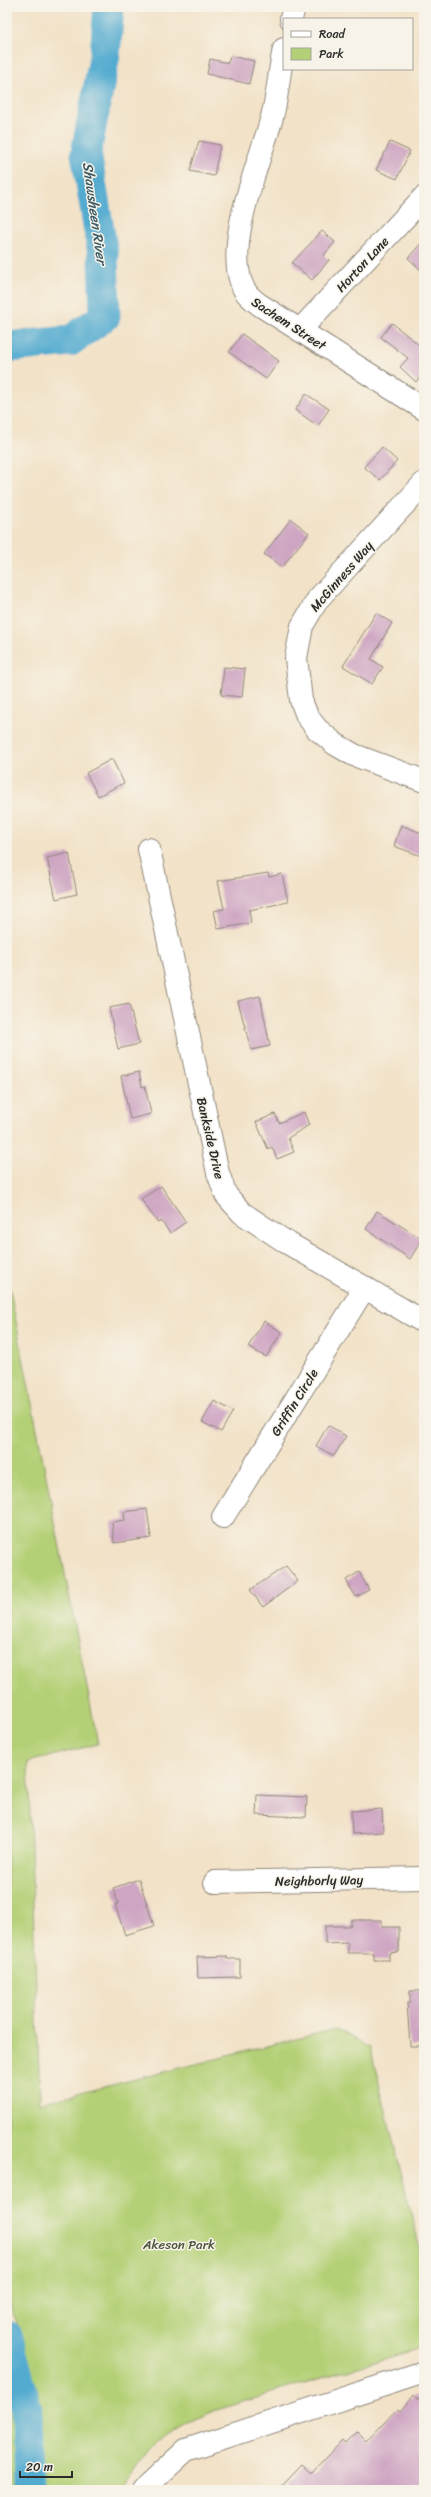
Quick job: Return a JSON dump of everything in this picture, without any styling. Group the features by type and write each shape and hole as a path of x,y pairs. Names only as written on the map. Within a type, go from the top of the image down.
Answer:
{"street":[{"path":"291,18 294,7"},
{"name":"Sachem Street","path":"283,55 273,113 240,225 238,267 241,282 247,295 424,409"},
{"name":"Horton Lane","path":"300,330 424,197"},
{"name":"McGinness Way","path":"424,483 318,599 302,626 296,658 301,700 307,716 317,729 335,744 354,755 424,781"},
{"name":"Bankside Drive","path":"149,849 218,1173 226,1195 242,1213 286,1242 424,1322"},
{"name":"Griffin Circle","path":"223,1517 365,1287"},
{"name":"Neighborly Way","path":"214,1882 424,1878"},
{"path":"143,2490 186,2450 424,2372"}],"green space":[{"name":"Akeson Park","path":"7,1275 98,1744 28,1762 40,2103 336,2029 370,2047 424,2265 424,2345 414,2350 206,2413 155,2443 118,2490 7,2490 7,2335 25,2399 17,2347 17,2322 7,2297"}],"building":[{"path":"230,56 254,61 249,84 207,74 210,59 228,63"},
{"path":"199,141 220,145 214,176 190,171"},
{"path":"390,142 410,151 397,179 376,170"},
{"path":"322,231 335,242 324,255 329,260 312,280 292,263"},
{"path":"424,240 424,273 408,258"},
{"path":"392,323 424,349 424,372 416,382 400,367 408,358 381,337"},
{"path":"242,334 279,361 266,379 229,352"},
{"path":"306,394 329,409 318,426 295,410"},
{"path":"382,447 397,461 380,480 364,467"},
{"path":"291,519 309,533 282,567 264,554"},
{"path":"376,613 392,623 371,659 383,667 372,684 343,666"},
{"path":"224,667 245,669 242,697 221,695"},
{"path":"112,759 124,783 98,796 86,773"},
{"path":"401,825 424,834 424,857 394,846"},
{"path":"69,853 77,894 56,899 47,858"},
{"path":"268,873 269,877 282,874 288,902 249,910 251,923 218,929 214,911 224,909 218,881"},
{"path":"260,996 270,1046 251,1050 238,1001"},
{"path":"129,1004 139,1044 118,1049 109,1008"},
{"path":"139,1072 142,1087 145,1086 151,1114 130,1119 121,1076"},
{"path":"304,1112 309,1125 288,1138 294,1152 277,1159 272,1147 268,1149 256,1122 275,1114 279,1123"},
{"path":"161,1186 186,1222 170,1233 161,1221 158,1223 141,1199"},
{"path":"377,1211 422,1239 410,1259 366,1229"},
{"path":"264,1321 282,1332 266,1357 248,1347"},
{"path":"214,1401 233,1411 221,1432 202,1422"},
{"path":"328,1425 346,1436 334,1456 316,1446"},
{"path":"147,1509 151,1538 114,1543 112,1522 125,1520 124,1512"},
{"path":"286,1566 298,1581 263,1607 250,1590"},
{"path":"359,1572 369,1590 356,1597 346,1580"},
{"path":"257,1795 307,1797 306,1817 256,1815"},
{"path":"382,1809 383,1832 352,1834 351,1811"},
{"path":"139,1879 154,1926 125,1935 115,1904 118,1904 113,1888"},
{"path":"351,1920 382,1920 382,1927 399,1927 399,1952 389,1953 389,1960 374,1960 374,1953 348,1953 348,1943 325,1944 325,1926 351,1926"},
{"path":"227,1956 227,1959 240,1959 240,1977 198,1978 197,1957"},
{"path":"410,1991 424,1991 424,2046 410,2046 407,2003 410,2003"},
{"path":"414,2395 424,2404 424,2490 277,2490 302,2464 312,2473 342,2441 345,2444 357,2431 367,2441 397,2409 400,2411"}],"waterway":[{"name":"Shawsheen River","path":"7,347 70,341 105,316 103,254 86,153 105,54 109,7"},
{"name":"Shawsheen River","path":"7,2335 27,2410 29,2490"}]}
